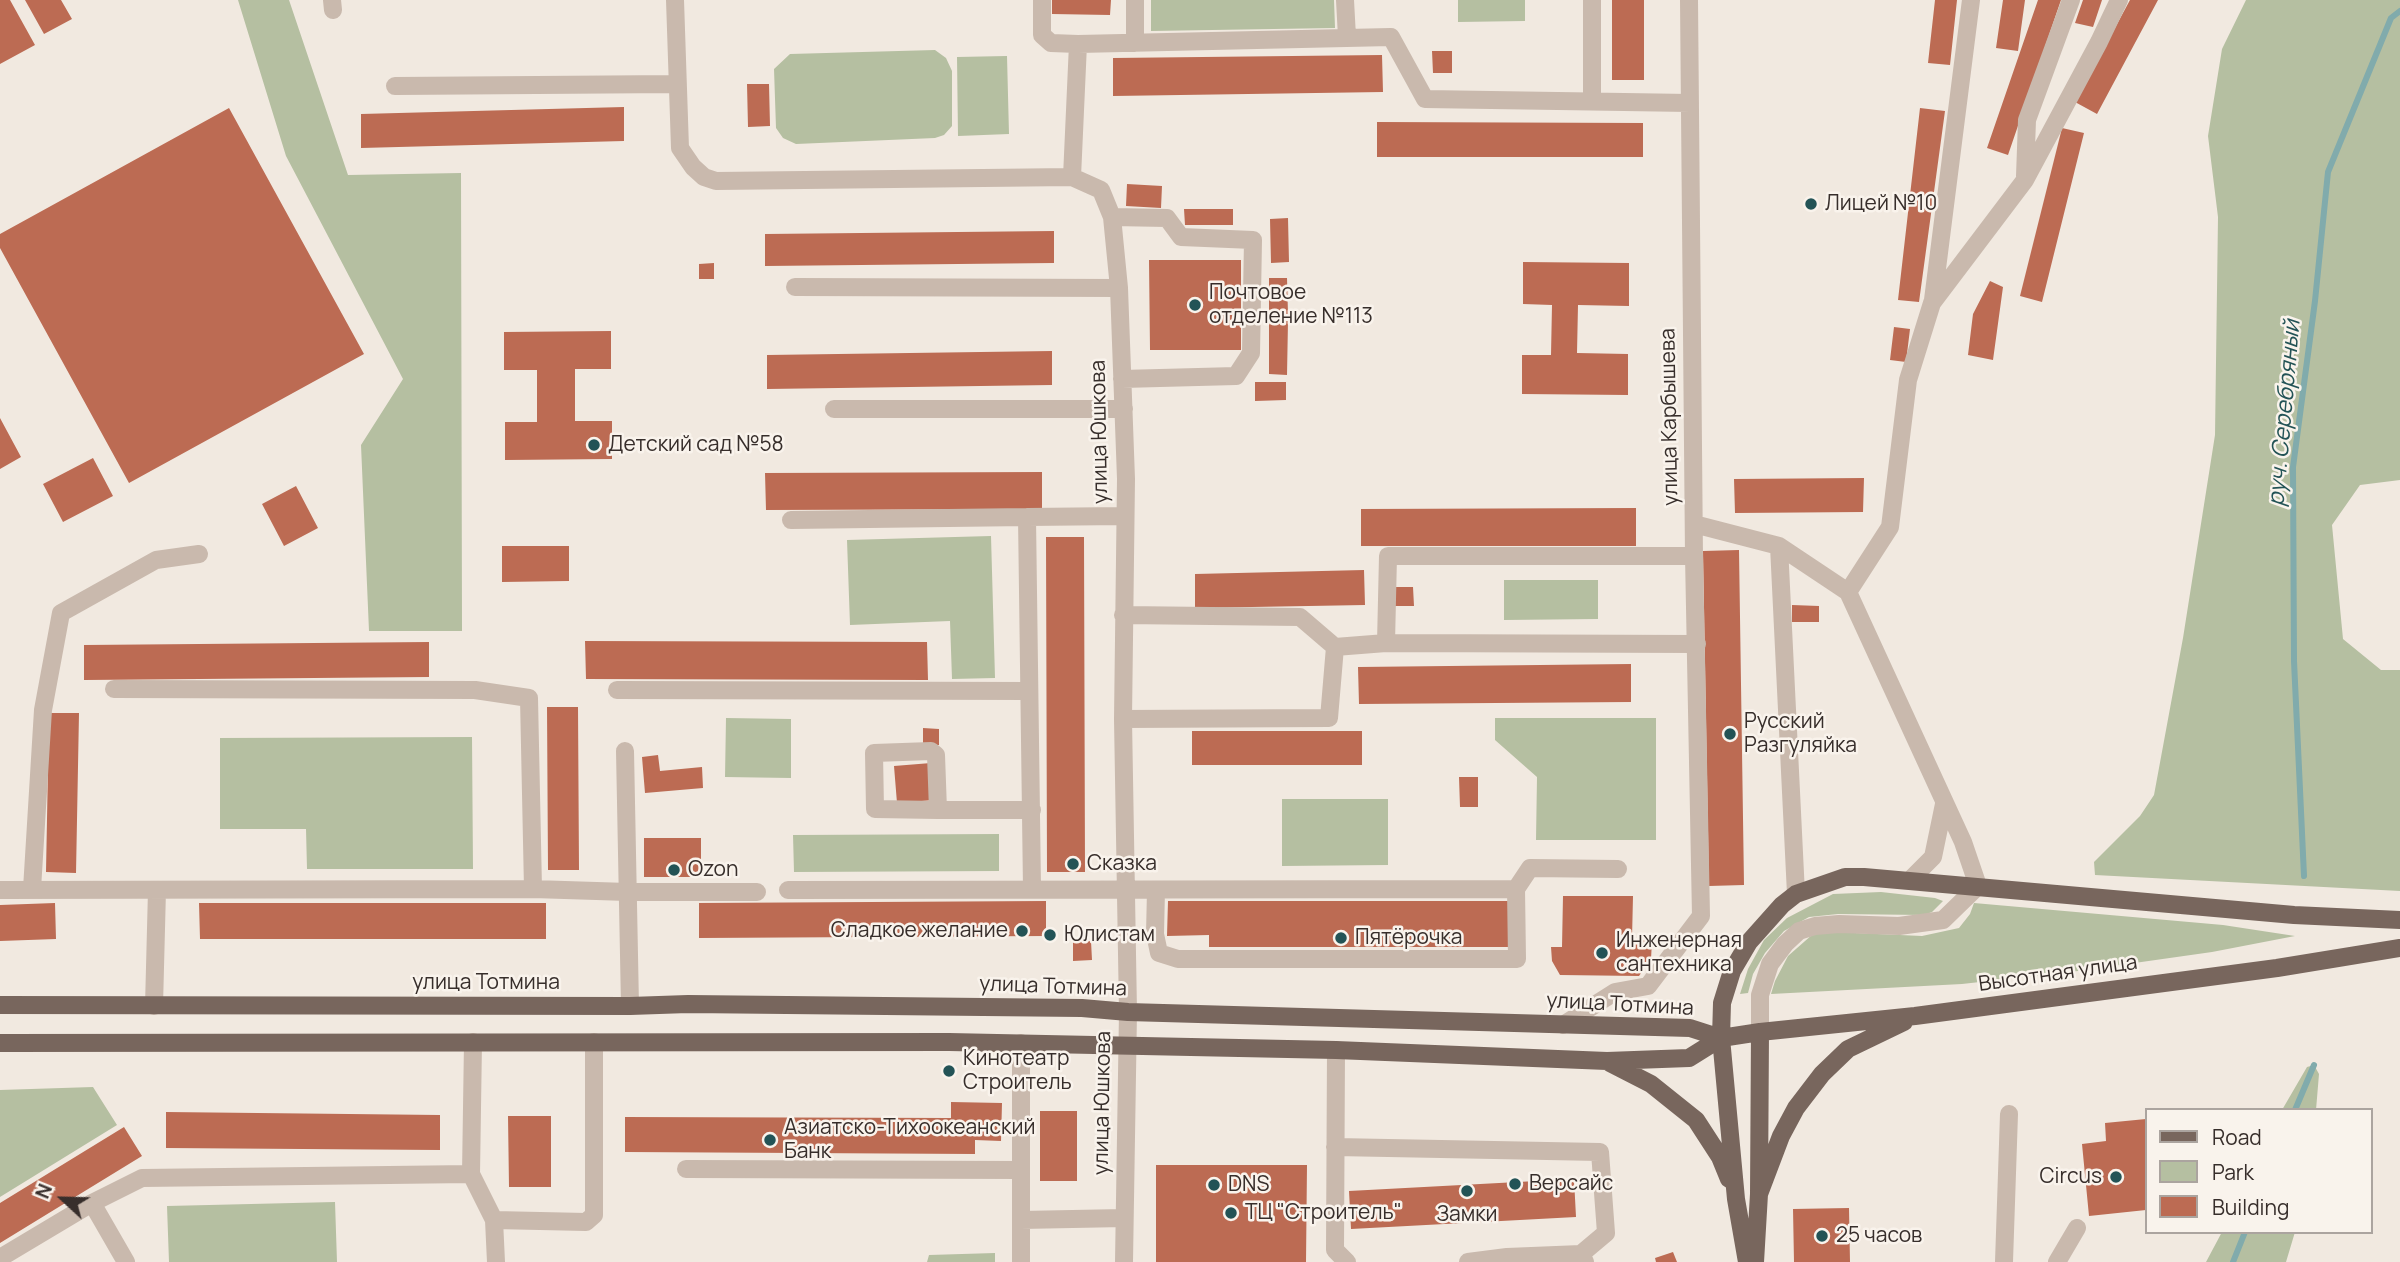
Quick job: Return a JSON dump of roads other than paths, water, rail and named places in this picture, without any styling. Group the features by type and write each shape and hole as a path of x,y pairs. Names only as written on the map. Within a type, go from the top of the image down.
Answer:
{"main road":[{"path":"1746,1262 1736,1199 1721,1038 1722,1003 1732,971 1749,942 1782,905 1796,894 1845,877 1911,879 2294,915 2400,920"},
{"name":"Высотная улица","path":"1721,1038 1915,1016 2277,968 2400,947"},
{"name":"улица Тотмина","path":"0,1005 701,1004 1030,1007 1690,1028 1721,1038"},
{"path":"1759,1194 1781,1136 1796,1108 1822,1074 1848,1049 1915,1016"},
{"path":"1755,1262 1759,1194 1760,1032"},
{"name":"улица Тотмина","path":"0,1043 1021,1043 1336,1050 1607,1061 1689,1058 1721,1038"},
{"path":"1607,1061 1651,1084 1696,1120 1720,1157 1736,1199"}],"street":[{"name":"улица Юшкова","path":"675,0 680,148 704,177 716,181 1072,177 1101,190 1112,217 1119,288 1124,409 1123,719 1128,1012 1124,1262"},
{"path":"1042,0 1042,35 1051,43 1391,37 1425,99 1690,103"},
{"path":"1135,0 1135,43"},
{"path":"1345,0 1347,37"},
{"path":"1592,0 1592,100"},
{"name":"улица Карбышева","path":"1689,0 1694,524 1779,546 1848,592"},
{"path":"1760,1032 1760,995 1770,964 1799,931 1815,926 1839,924 1899,926 1943,920 1978,886 1963,842 1848,592 1890,527 1908,380 1933,303 1971,0"},
{"path":"2025,180 2027,120 2071,0"},
{"path":"1933,303 2025,180 2119,0"},
{"path":"1072,177 1078,44"},
{"path":"395,86 677,84"},
{"path":"1112,217 1167,218 1181,237 1252,240 1251,353 1236,376 1122,379"},
{"path":"795,287 1119,288"},
{"path":"834,409 1124,409"},
{"path":"791,520 1124,516"},
{"path":"1027,517 1032,889"},
{"path":"1563,1025 1615,992 1648,986 1701,916 1694,524"},
{"path":"1779,546 1796,894"},
{"path":"32,889 43,710 61,613 156,560 199,554"},
{"path":"1385,642 1388,556 1694,556"},
{"path":"1123,615 1300,617 1335,647 1385,642 1697,644"},
{"path":"1123,719 1329,718 1335,647"},
{"path":"114,689 475,690 529,698 533,889"},
{"path":"617,690 1029,691"},
{"path":"625,751 630,1006"},
{"path":"938,810 936,755 931,751 874,753 875,809 938,810 1032,810"},
{"path":"1911,879 1933,857 1944,804"},
{"path":"1156,890 1155,934 1158,953 1178,959 1517,959 1516,890 1530,868 1618,869"},
{"path":"0,890 533,889 757,892"},
{"path":"154,1006 157,890"},
{"path":"788,890 1516,890"},
{"path":"473,1042 471,1174 494,1220 496,1262"},
{"path":"494,1220 586,1222 594,1215 594,1042"},
{"path":"1021,1043 1021,1262"},
{"path":"1336,1050 1335,1250 1347,1262"},
{"path":"2004,1262 2009,1114"},
{"path":"1335,1147 1600,1152 1606,1233 1583,1258 1468,1262"},
{"path":"686,1169 1021,1170"},
{"path":"0,1258 92,1203 142,1178 471,1174"},
{"path":"92,1203 126,1262"},
{"path":"1021,1220 1124,1218"},
{"path":"2057,1262 2077,1228"}],"waterway":[{"name":"руч. Серебряный","path":"2304,876 2294,661 2293,467 2315,301 2328,172 2391,18 2400,11"},
{"name":"руч. Серебряный","path":"2296,1108 2314,1065"},
{"name":"руч. Серебряный","path":"2233,1262 2244,1234"}],"place":[{"name":"Лицей №10","path":"1811,204"},
{"name":"Почтовое отделение №113","path":"1195,305"},
{"name":"Детский сад №58","path":"594,445"},
{"name":"Русский Разгуляйка","path":"1730,734"},
{"name":"Сказка","path":"1073,864"},
{"name":"Ozon","path":"674,870"},
{"name":"Сладкое желание","path":"1022,931"},
{"name":"Юлистам","path":"1050,935"},
{"name":"Пятёрочка","path":"1341,938"},
{"name":"Инженерная сантехника","path":"1602,953"},
{"name":"Кинотеатр Строитель","path":"949,1071"},
{"name":"Азиатско-Тихоокеанский Банк","path":"770,1140"},
{"name":"Circus","path":"2116,1177"},
{"name":"Версайс","path":"1515,1184"},
{"name":"DNS","path":"1214,1185"},
{"name":"Замки","path":"1467,1191"},
{"name":"ТЦ \"Строитель\"","path":"1231,1213"},
{"name":"25 часов","path":"1822,1236"}]}
